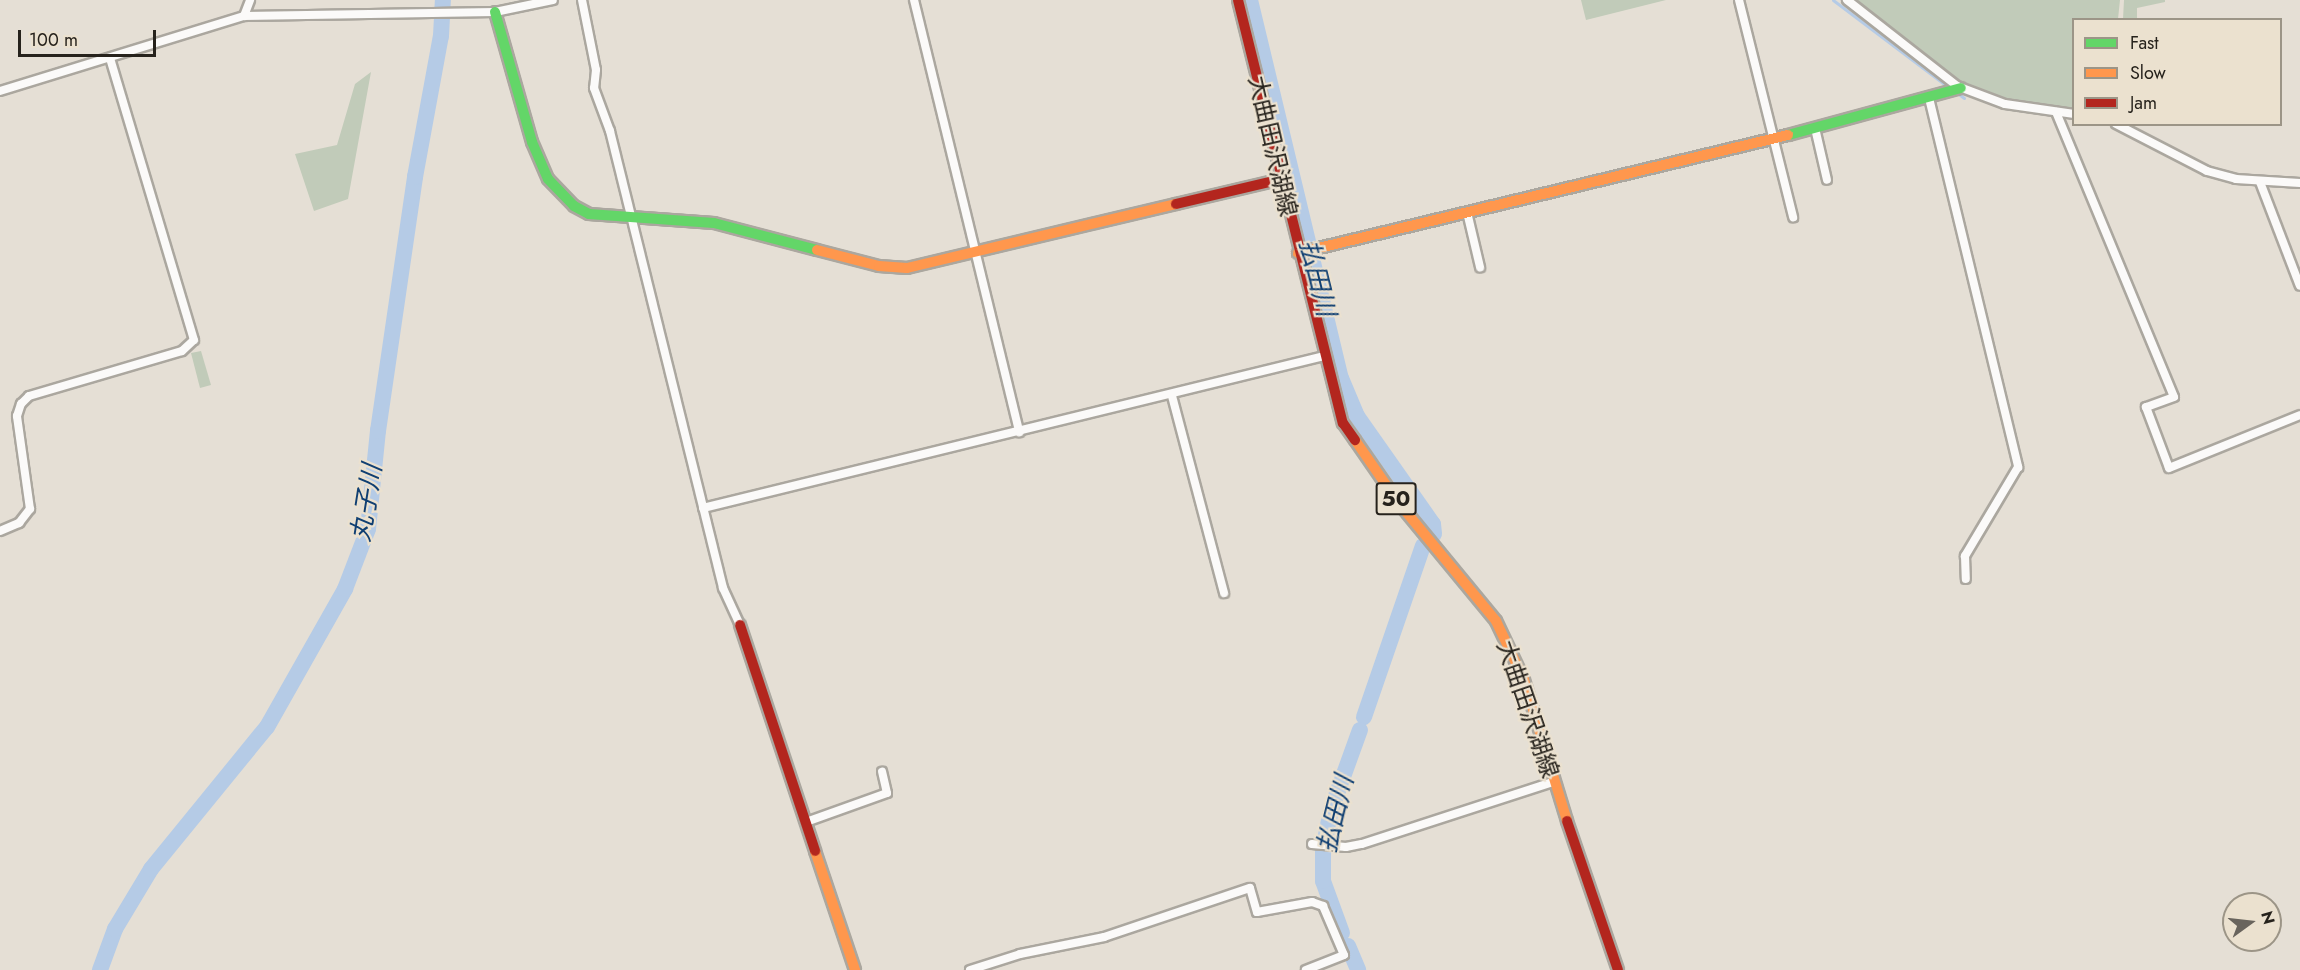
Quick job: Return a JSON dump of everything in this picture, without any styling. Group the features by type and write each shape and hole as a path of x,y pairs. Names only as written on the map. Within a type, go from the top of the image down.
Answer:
{"street":[{"path":"244,16 250,0"},
{"path":"0,91 244,16 492,11 552,0"},
{"path":"582,0 596,70 594,88 610,131 723,588 740,625 855,970"},
{"path":"914,0 1019,432"},
{"name":"大曲田沢湖線","path":"1238,0 1324,356 1343,423 1398,502 1497,621 1524,680 1553,782 1618,970"},
{"path":"1739,0 1793,217"},
{"path":"1847,0 1961,88 2005,104 2072,114"},
{"path":"492,11 532,142 548,179 574,206 589,214 632,219 714,223 892,268 976,253 1282,179"},
{"path":"0,531 19,523 30,509 17,416 21,404 29,396 182,351 194,340 110,59"},
{"path":"1299,253 1773,139 1929,99 1961,88"},
{"path":"1929,99 2018,467 1965,556 1966,579"},
{"path":"2056,112 2174,397 2146,407 2169,468 2300,415"},
{"path":"2120,126 2207,171 2260,182 2300,183"},
{"path":"1815,128 1827,180"},
{"path":"2260,182 2300,286"},
{"path":"1467,212 1480,267"},
{"path":"703,508 1172,396 1324,356"},
{"path":"1172,396 1224,594"},
{"path":"806,822 887,793 882,772"},
{"path":"1312,843 1334,847 1362,844 1553,782"},
{"path":"970,970 1020,954 1104,937 1250,888 1257,912 1312,902 1323,906 1344,955 1306,970"}],"green space":[{"path":"1581,0 1666,0 1586,20"},
{"path":"1847,0 2120,0 2118,18 2072,18 2072,114 2033,110 1961,88"},
{"path":"2124,0 2165,0 2165,2 2137,8 2137,18 2123,18"},
{"path":"371,72 348,199 314,211 295,154 337,145 355,84"},
{"path":"201,351 211,385 200,388 191,353"}],"waterway":[{"name":"丸子川","path":"100,970 115,929 151,869 267,727 345,589 368,529 378,431 415,177 441,36 443,0"},
{"name":"払田川","path":"1250,0 1341,378 1357,416 1433,524 1434,534"},
{"path":"1833,0 1948,87"},
{"path":"1956,92 1964,98"},
{"name":"払田川","path":"1364,717 1423,546"},
{"name":"払田川","path":"1342,933 1323,881 1323,850 1331,810 1360,730"},
{"name":"払田川","path":"1348,946 1358,970"}],"traffic: fast":[{"path":"495,12 532,142 548,179 574,206 589,214 714,223 817,250"},
{"path":"1788,135 1961,88"}],"traffic: slow":[{"path":"1298,253 1788,135"},
{"path":"817,250 879,266 907,268 1176,204"},
{"path":"1355,440 1398,502 1496,621 1524,680 1567,821"},
{"path":"815,851 855,970"}],"traffic: jam":[{"path":"1238,0 1343,423 1355,440"},
{"path":"1176,204 1282,179"},
{"path":"740,625 815,851"},
{"path":"1567,821 1618,970"}]}
